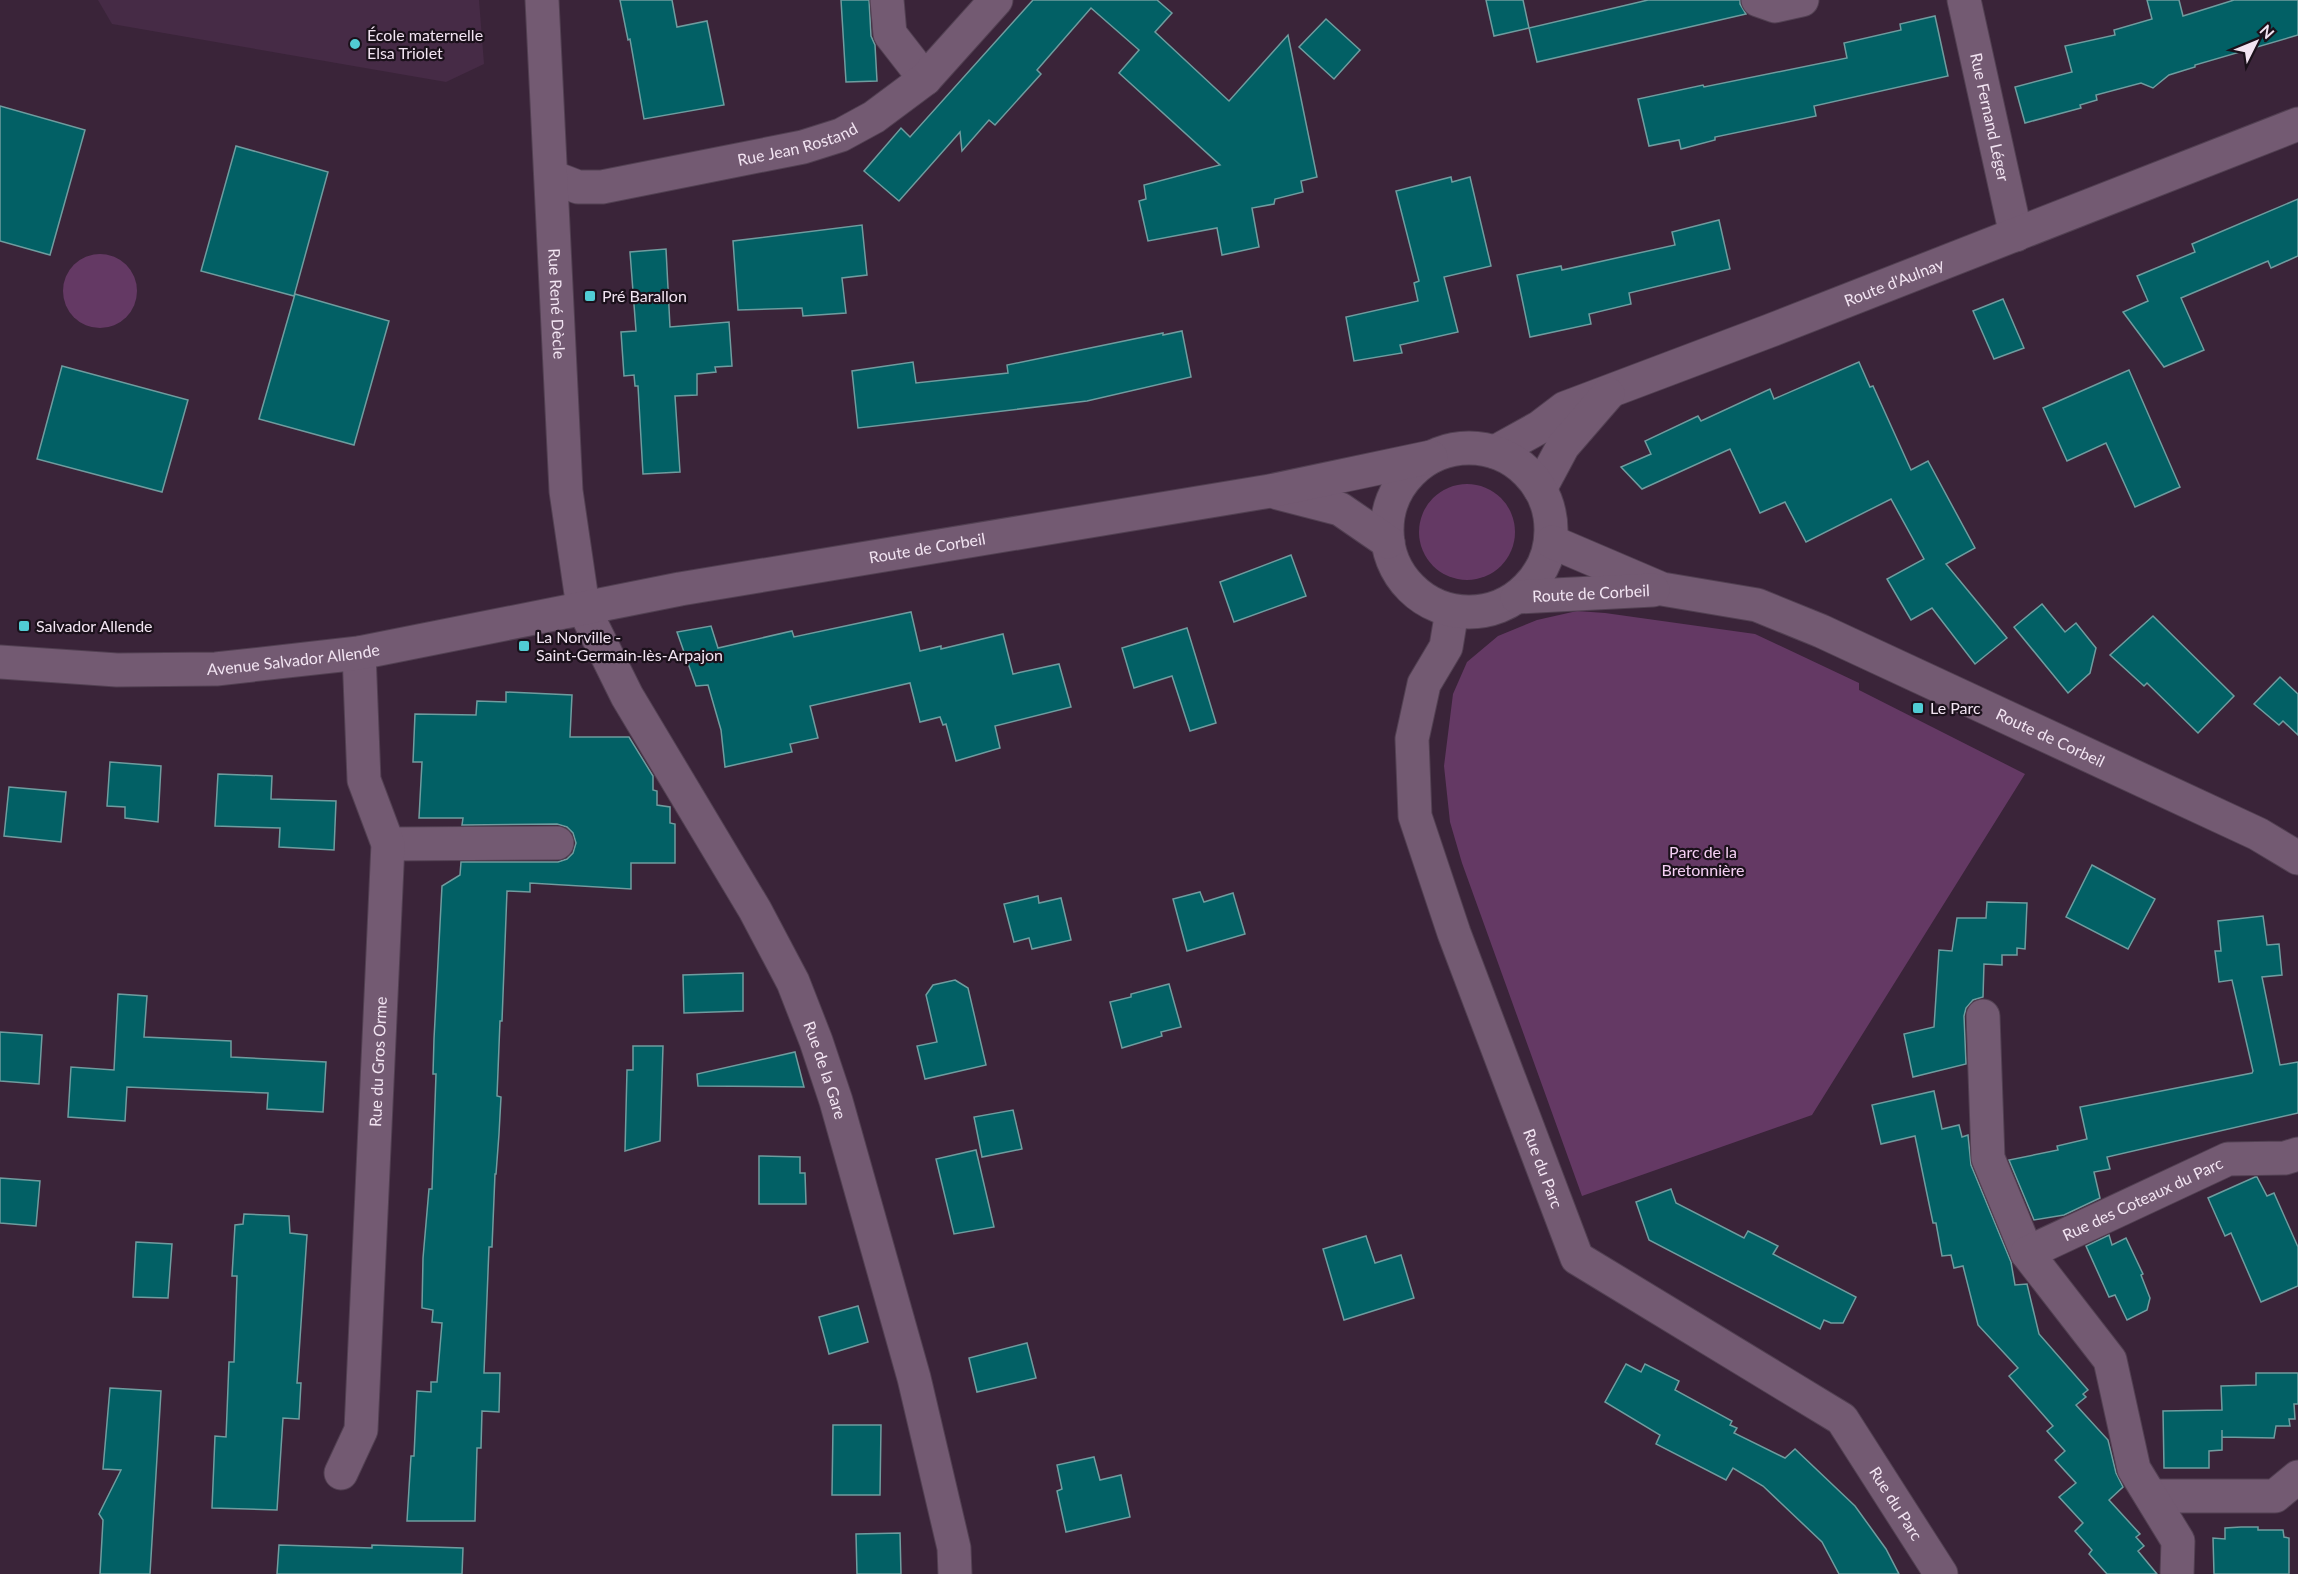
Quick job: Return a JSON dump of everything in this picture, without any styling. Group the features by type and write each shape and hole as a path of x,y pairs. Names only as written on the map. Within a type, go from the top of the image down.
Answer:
{"street":[{"name":"Rue René Dècle","path":"542,0 566,491 583,607"},
{"path":"887,0 890,34 924,79"},
{"name":"Rue Jean Rostand","path":"552,177 578,187 602,187 803,147 841,135 898,101 924,79 996,0"},
{"path":"1758,0 1775,6 1802,0"},
{"name":"Rue Fernand Léger","path":"1964,0 2016,235"},
{"name":"Route d'Aulnay","path":"1495,452 1540,427 1565,408 2298,124"},
{"path":"1540,489 1563,446 1611,390"},
{"path":"1474,448 1495,452 1521,467 1540,489 1548,508 1552,542 1542,568 1531,584 1517,597 1496,608 1474,612 1452,611 1429,602 1409,586 1395,566 1388,542 1388,516 1396,492 1411,471 1431,457 1452,449 1474,448"},
{"name":"Route de Corbeil","path":"583,607 1270,491 1431,457"},
{"path":"1270,491 1340,509 1388,542"},
{"name":"Route de Corbeil","path":"1552,542 1662,589"},
{"name":"Route de Corbeil","path":"1517,597 1662,589 1757,605 1821,630 2258,834 2298,858"},
{"name":"Avenue Salvador Allende","path":"0,662 117,670 216,669 359,652 583,607"},
{"name":"Rue de la Gare","path":"583,607 627,696 755,910 793,982 816,1041 836,1101 914,1378 954,1548 955,1574"},
{"name":"Rue du Parc","path":"1452,611 1446,647 1424,684 1412,739 1415,816 1454,933 1577,1258 1842,1419 1941,1574"},
{"name":"Rue du Gros Orme","path":"341,1473 362,1430 388,844 364,780 359,652"},
{"path":"388,844 557,843"},
{"path":"1983,1016 1988,1158 2027,1252 2110,1360 2134,1469 2178,1541 2177,1574"},
{"name":"Rue des Coteaux du Parc","path":"2027,1252 2228,1159 2285,1158 2298,1154"},
{"path":"2151,1496 2275,1496 2298,1477"}],"shaded area":[{"name":"École maternelle Elsa Triolet","path":"98,0 479,0 484,64 446,82 112,24"}],"green space":[{"path":"100,254 114,257 126,265 134,277 137,291 134,305 126,317 114,325 100,328 86,325 74,317 66,305 63,291 66,277 74,265 86,257"},
{"path":"1467,484 1485,487 1501,498 1512,514 1515,532 1512,550 1501,566 1485,577 1467,580 1449,577 1433,566 1422,550 1419,532 1422,514 1433,498 1449,487"},
{"name":"Parc de la Bretonnière","path":"1577,611 1755,634 1859,683 1859,690 2025,774 1812,1115 1582,1196 1462,863 1450,822 1444,766 1453,694 1467,662 1498,636 1537,620"}],"building":[{"path":"620,0 672,0 677,27 707,21 724,105 644,119 630,39 628,40"},
{"path":"841,0 869,0 877,81 846,82"},
{"path":"1033,0 1157,0 1172,13 1155,32 1229,101 1288,35 1317,177 1301,181 1303,192 1275,199 1274,204 1252,208 1259,247 1222,255 1217,228 1148,241 1139,201 1146,199 1144,185 1220,165 1119,73 1139,50 1091,8 1037,70 1041,74 995,125 989,120 962,151 960,132 899,201 864,171 901,128 910,137"},
{"path":"1486,0 1523,0 1529,28 1494,36"},
{"path":"1648,0 1740,0 1746,14 1537,62 1529,28"},
{"path":"2147,0 2179,0 2183,16 2234,0 2298,0 2298,35 2195,65 2195,67 2169,75 2153,88 2141,83 2096,95 2097,100 2080,105 2081,108 2025,123 2015,87 2072,72 2065,46 2115,35 2114,30 2152,19"},
{"path":"1935,16 1948,76 1814,106 1816,116 1715,137 1715,140 1681,149 1679,140 1649,146 1638,99 1847,58 1844,43 1901,30 1900,24"},
{"path":"1326,19 1360,50 1334,79 1299,47"},
{"path":"0,106 85,130 50,255 0,241"},
{"path":"236,146 328,172 294,296 201,271"},
{"path":"1451,177 1452,182 1470,177 1491,266 1444,277 1458,332 1400,345 1402,353 1354,361 1346,317 1418,301 1414,283 1419,281 1396,191"},
{"path":"2298,199 2298,256 2271,268 2268,261 2181,298 2204,350 2164,367 2123,312 2148,301 2137,276 2195,252 2192,244"},
{"path":"1719,220 1730,269 1629,293 1631,304 1589,314 1591,324 1530,337 1517,275 1561,266 1562,270 1675,245 1672,232"},
{"path":"862,225 867,275 842,278 846,313 803,316 802,308 738,310 733,241"},
{"path":"666,249 670,327 729,322 732,366 715,367 716,372 697,374 697,395 675,396 680,472 643,474 638,386 635,386 634,375 624,376 621,332 636,331 630,252"},
{"path":"295,294 389,321 354,445 259,419"},
{"path":"2003,299 2024,348 1994,359 1973,311"},
{"path":"1182,331 1191,377 1087,401 858,428 852,371 913,362 916,383 1008,373 1007,365"},
{"path":"1859,362 1870,387 1873,386 1911,470 1928,461 1975,548 1946,564 2007,638 1975,664 1932,608 1911,620 1887,579 1924,559 1891,499 1806,542 1785,502 1760,513 1730,449 1642,489 1621,467 1651,454 1645,441 1698,416 1701,421 1770,389 1774,399"},
{"path":"62,366 188,400 162,492 37,459"},
{"path":"2129,370 2180,487 2135,507 2106,443 2067,461 2043,408"},
{"path":"1291,555 1306,596 1234,622 1220,582"},
{"path":"2042,604 2065,632 2076,623 2096,648 2090,673 2068,693 2014,627"},
{"path":"911,612 920,651 941,646 941,649 1003,634 1013,674 1059,664 1071,707 995,726 1000,748 956,761 946,724 943,725 940,717 920,722 910,683 810,706 818,738 790,744 792,752 725,767 721,730 708,685 696,686 677,632 711,626 718,648 792,631 794,637"},
{"path":"2153,616 2234,696 2198,733 2147,683 2144,686 2110,655"},
{"path":"1187,628 1216,723 1190,731 1172,676 1134,688 1122,648"},
{"path":"2280,677 2298,694 2298,735 2283,721 2279,725 2254,704"},
{"path":"506,692 572,695 570,737 629,737 653,776 653,790 657,791 657,805 670,807 670,823 675,824 675,863 631,863 631,889 530,883 530,892 507,891 497,1096 501,1097 492,1247 489,1247 484,1373 500,1373 499,1412 482,1411 481,1448 477,1448 475,1521 407,1521 411,1456 414,1456 417,1391 431,1392 431,1382 437,1382 442,1323 432,1322 433,1310 422,1308 423,1258 429,1189 432,1189 436,1074 433,1074 434,1039 442,886 460,875 461,862 558,862 567,859 573,853 576,843 573,833 567,827 557,824 462,825 463,818 419,818 422,762 413,762 415,714 476,715 477,701 506,702"},
{"path":"110,762 161,766 158,822 125,818 125,807 107,806"},
{"path":"218,774 272,776 271,799 336,801 334,850 279,847 280,828 215,826"},
{"path":"9,787 66,792 61,842 4,836"},
{"path":"2092,865 2155,899 2128,949 2066,917"},
{"path":"1200,892 1204,902 1233,893 1245,934 1187,951 1173,899"},
{"path":"1038,896 1039,903 1061,898 1071,940 1032,949 1029,938 1014,942 1004,904"},
{"path":"1987,902 2027,903 2025,949 2017,948 2017,955 2002,955 2002,965 1984,964 1983,997 1973,1000 1966,1008 1964,1016 1966,1064 1913,1077 1904,1034 1934,1027 1939,950 1952,951 1957,918 1986,918"},
{"path":"2263,916 2267,945 2279,944 2282,975 2262,977 2280,1065 2298,1062 2298,1113 2107,1157 2110,1169 2094,1172 2100,1198 2064,1215 2034,1220 2009,1160 2058,1150 2057,1146 2087,1139 2080,1107 2252,1073 2232,980 2219,982 2215,951 2221,951 2218,921"},
{"path":"743,973 743,1011 684,1013 683,975"},
{"path":"955,980 968,988 986,1065 925,1079 917,1046 937,1042 926,995 933,985"},
{"path":"1169,984 1181,1027 1161,1032 1162,1036 1122,1048 1110,1002"},
{"path":"118,994 147,996 144,1037 231,1041 231,1057 326,1062 323,1112 267,1109 268,1093 127,1087 125,1121 68,1117 71,1067 114,1070"},
{"path":"0,1032 42,1035 39,1084 0,1081"},
{"path":"633,1046 663,1046 660,1141 625,1151 627,1070 633,1070"},
{"path":"795,1052 804,1087 698,1086 697,1074"},
{"path":"1934,1091 1942,1129 1959,1125 1962,1137 1968,1135 1971,1165 2011,1262 2015,1285 2027,1284 2039,1334 2088,1390 2083,1394 2086,1397 2076,1405 2108,1440 2116,1473 2123,1487 2109,1500 2140,1534 2136,1537 2144,1546 2138,1551 2157,1574 2107,1574 2089,1554 2092,1550 2075,1531 2083,1523 2059,1497 2076,1483 2055,1460 2065,1451 2047,1431 2053,1426 2009,1376 2018,1368 1978,1325 1963,1266 1954,1268 1951,1255 1942,1256 1915,1136 1881,1144 1872,1105"},
{"path":"1013,1110 1022,1149 982,1157 974,1117"},
{"path":"976,1150 994,1227 954,1234 936,1159"},
{"path":"759,1156 800,1157 800,1173 805,1173 806,1204 759,1204"},
{"path":"2255,1177 2267,1196 2274,1193 2298,1247 2298,1286 2261,1302 2231,1233 2225,1236 2208,1198"},
{"path":"0,1178 40,1181 36,1226 0,1223"},
{"path":"1671,1189 1676,1203 1744,1238 1748,1231 1778,1246 1773,1254 1856,1297 1843,1323 1831,1323 1824,1320 1820,1329 1649,1240 1636,1202"},
{"path":"244,1214 289,1216 290,1233 307,1235 297,1383 301,1383 299,1419 283,1418 277,1510 212,1508 215,1436 226,1437 229,1362 234,1362 237,1276 232,1276 235,1225 243,1224"},
{"path":"2109,1235 2112,1245 2126,1238 2143,1274 2141,1275 2150,1298 2147,1310 2127,1320 2115,1295 2109,1297 2086,1246"},
{"path":"1366,1236 1375,1263 1401,1255 1414,1298 1344,1320 1323,1249"},
{"path":"136,1242 172,1244 168,1298 133,1297"},
{"path":"858,1306 868,1342 829,1354 819,1317"},
{"path":"1027,1343 1036,1378 977,1392 969,1358"},
{"path":"1626,1364 1641,1372 1645,1364 1679,1381 1675,1390 1732,1421 1730,1425 1737,1428 1734,1433 1785,1458 1795,1449 1855,1506 1886,1549 1899,1574 1839,1574 1822,1542 1763,1486 1733,1468 1726,1480 1656,1444 1660,1435 1605,1402"},
{"path":"2256,1373 2298,1373 2298,1404 2294,1404 2295,1419 2289,1419 2290,1426 2276,1426 2274,1438 2222,1437 2222,1450 2209,1451 2209,1468 2164,1468 2163,1411 2222,1410 2221,1386 2256,1385"},
{"path":"110,1388 161,1391 150,1574 100,1574 103,1520 99,1514 121,1470 103,1469"},
{"path":"833,1425 881,1425 880,1495 832,1495"},
{"path":"1094,1457 1100,1480 1121,1475 1130,1517 1066,1532 1057,1491 1062,1489 1057,1465"},
{"path":"2225,1528 2283,1530 2284,1537 2289,1538 2289,1574 2214,1574 2213,1538 2225,1539"},
{"path":"900,1533 901,1574 857,1574 856,1534"},
{"path":"279,1545 463,1548 462,1574 277,1574"}],"place":[{"name":"École maternelle Elsa Triolet","path":"355,44"},
{"name":"Pré Barallon","path":"590,296"},
{"name":"Salvador Allende","path":"24,626"},
{"name":"La Norville - Saint-Germain-lès-Arpajon","path":"524,646"},
{"name":"Le Parc","path":"1918,708"}]}
